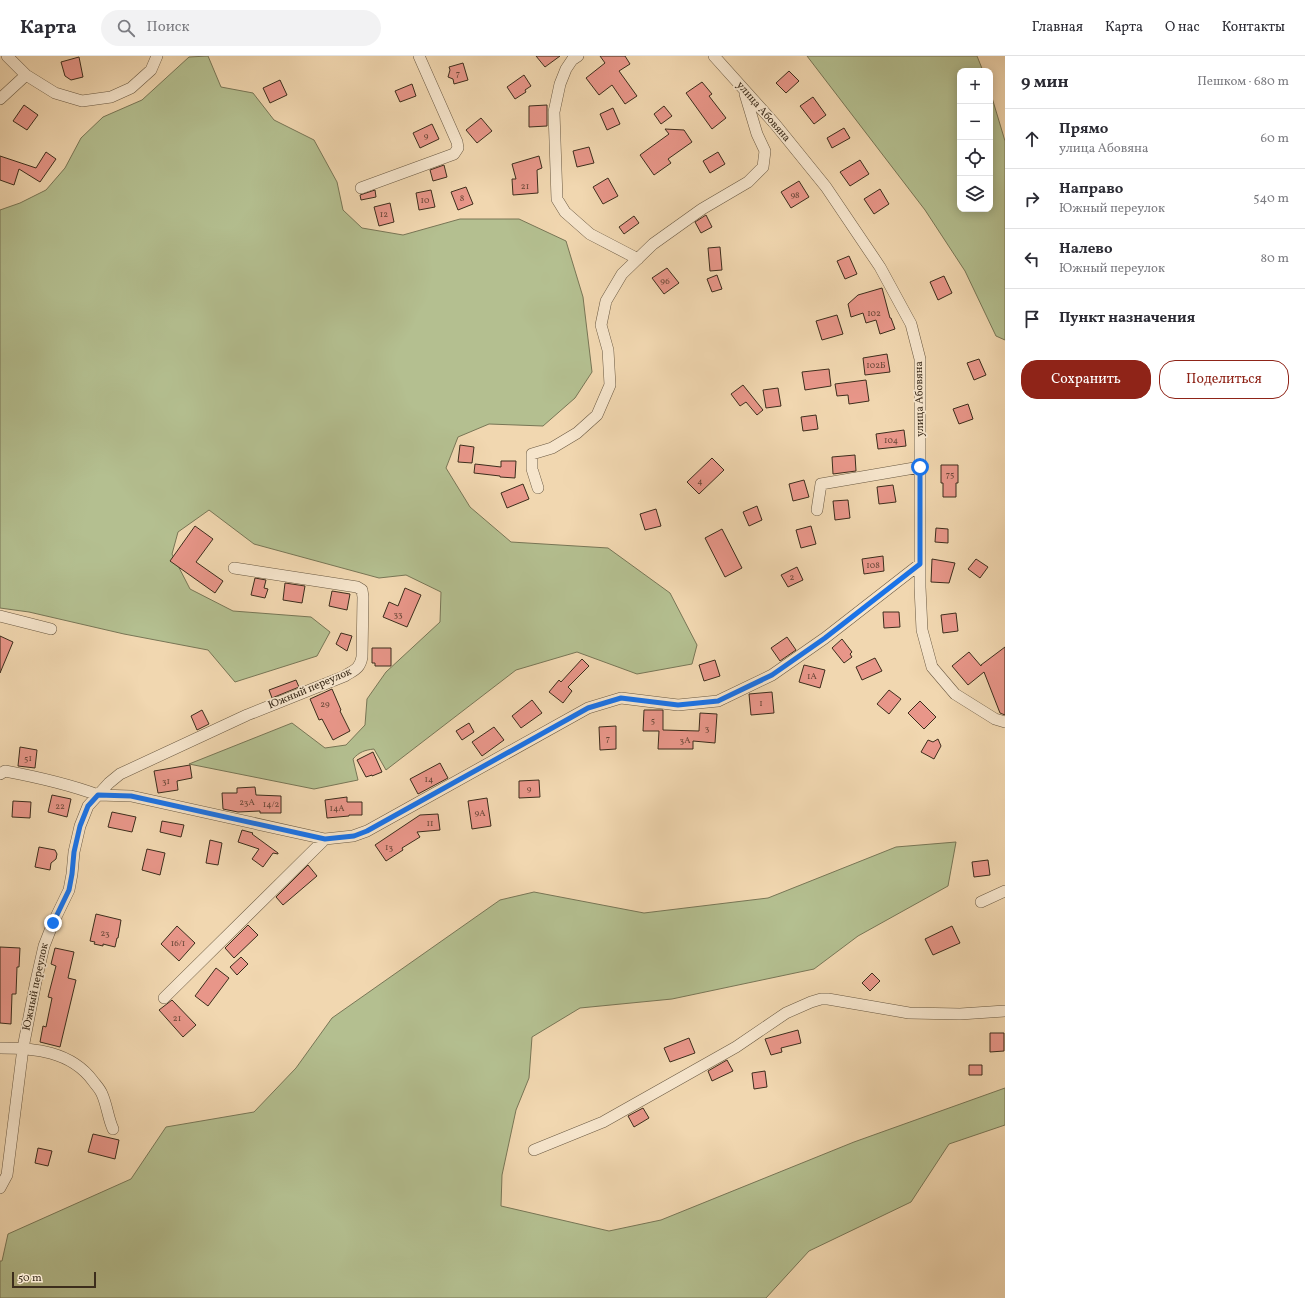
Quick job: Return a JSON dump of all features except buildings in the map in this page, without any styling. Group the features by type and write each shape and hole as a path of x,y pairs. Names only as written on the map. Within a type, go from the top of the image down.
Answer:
{"street":[{"path":"7,56 26,75 55,94 82,101 111,97 131,88 151,70 157,56"},
{"path":"361,188 454,154 458,148 457,142 418,56"},
{"path":"578,56 572,60 566,68 560,84 554,112 557,199 565,212 590,234 638,259"},
{"name":"улица Абовяна","path":"714,56 775,124 826,187 880,267 912,324 920,359 920,564 922,630 932,667 955,694 995,719 1005,722"},
{"path":"0,99 26,75"},
{"path":"538,488 532,469 532,454 552,448 577,433 597,415 610,384 608,350 601,325 606,301 622,274 653,244 702,209 748,182 763,167 765,151 743,89"},
{"path":"817,510 821,484 920,467"},
{"path":"0,774 5,771 23,774 80,788 98,795 131,796 325,839 354,836 367,831 588,708 621,698 678,705 718,701 772,675 825,638 920,564"},
{"name":"Южный переулок","path":"0,1188 7,1175 23,1048 44,946 69,890 74,852 80,826 88,806 108,784 120,774 247,715 345,676 358,668 361,663 363,597 362,590 357,586 234,568"},
{"path":"0,616 51,629"},
{"path":"164,998 325,839"},
{"path":"981,902 1005,891"},
{"path":"534,1150 603,1122 736,1047 786,1012 821,999 909,1013 960,1014 1005,1011"},
{"path":"0,1048 23,1048 56,1054 73,1062 89,1076 101,1093 114,1129"}],"green space":[{"path":"208,56 221,87 253,93 274,120 314,140 337,182 343,210 362,228 403,235 460,219 519,219 566,241 583,297 592,372 575,398 543,426 489,424 458,437 446,468 470,507 511,542 608,548 670,593 697,645 692,664 637,674 577,652 516,670 386,770 374,749 368,750 360,753 353,759 358,780 314,789 189,764 292,723 325,748 346,745 365,725 367,699 386,672 440,622 441,592 406,575 379,578 254,544 209,510 178,532 172,554 190,589 233,611 311,617 330,632 317,656 235,682 208,650 124,634 29,612 0,608 0,210 20,203 46,190 65,168 81,138 103,117 142,100 189,57"},
{"path":"807,56 977,56 982,68 957,68 957,212 993,212 993,101 1005,141 1005,340 996,336 965,271 925,210"},
{"path":"956,842 948,886 858,936 814,969 672,999 580,1008 532,1037 529,1078 516,1110 502,1175 501,1206 609,1231 661,1220 854,1142 1005,1088 1005,1125 949,1144 911,1202 809,1251 766,1298 0,1298 0,1261 2,1261 8,1234 131,1179 166,1127 254,1112 296,1068 332,1018 500,900 534,892 644,913 768,898 896,847"}],"route":[{"path":"53,923 69,890 74,852 80,826 88,806 98,795 131,796 325,839 354,836 367,831 442,790 588,708 621,698 678,705 718,701 772,675 825,638 920,564 920,467"}]}
